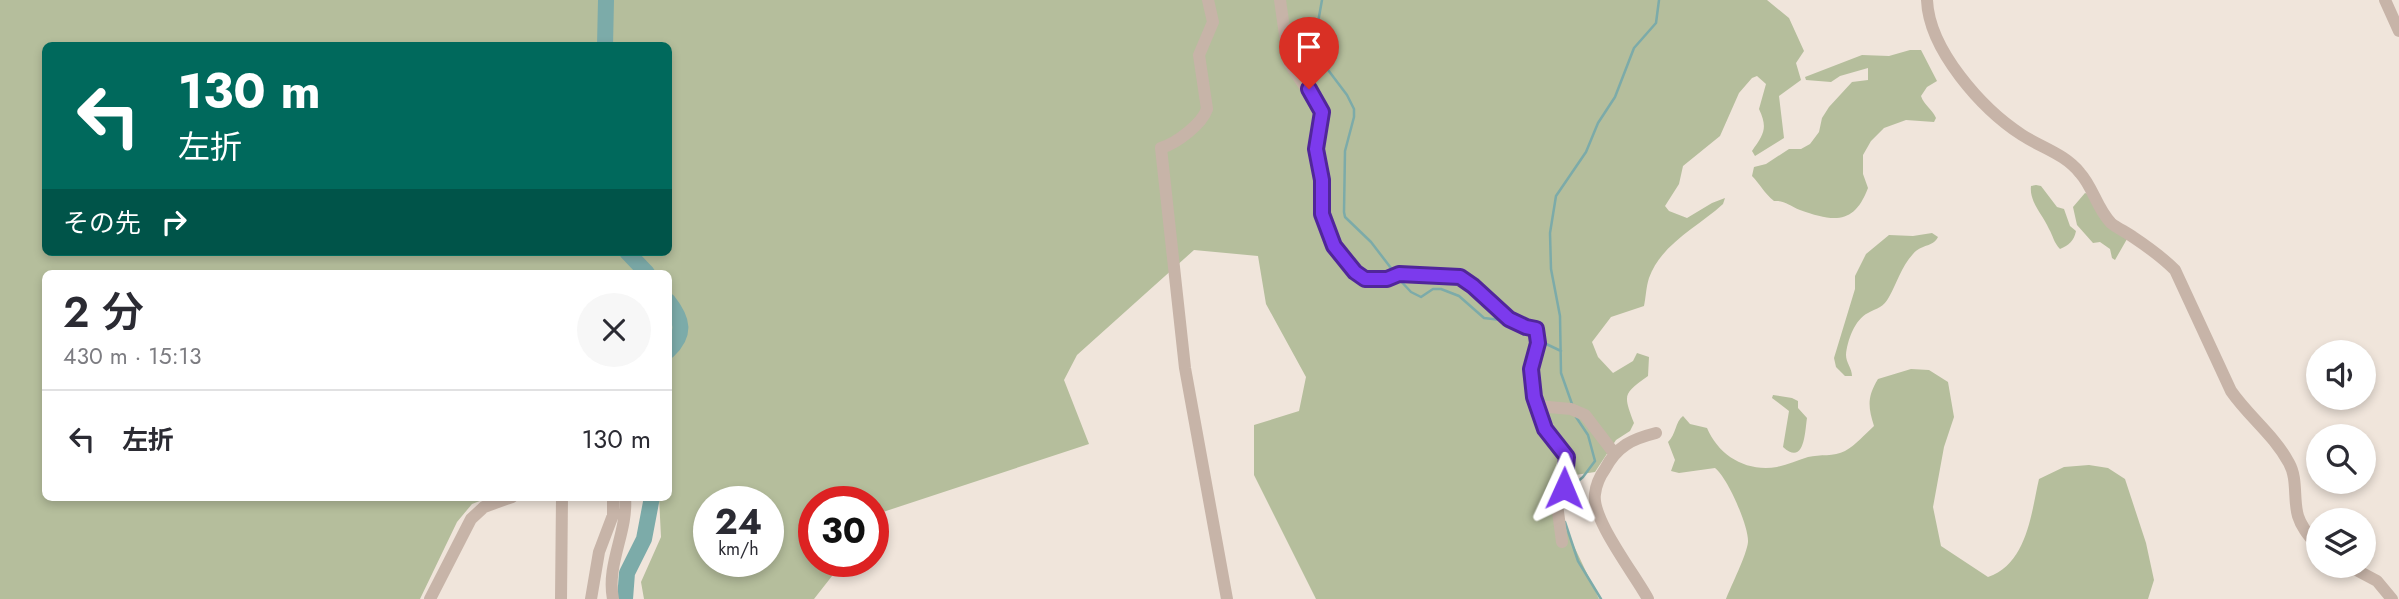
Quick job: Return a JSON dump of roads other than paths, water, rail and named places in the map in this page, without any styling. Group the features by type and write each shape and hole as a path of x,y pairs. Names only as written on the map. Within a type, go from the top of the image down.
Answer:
{"street":[{"path":"1208,0 1213,22 1199,55 1208,109 1198,123 1167,147 1161,148 1185,369 1227,599"},
{"path":"1280,0 1289,63 1322,112 1316,149 1322,180 1322,214 1334,246 1355,272 1365,279 1387,279 1399,274 1464,279 1509,319 1536,329 1538,343 1531,369 1537,406 1545,429 1567,457 1564,488 1557,504 1562,542"},
{"path":"1927,0 1929,18 1951,67 1964,82 2022,135 2058,154 2081,173 2111,223 2161,256 2175,270 2231,391 2242,407 2266,430 2289,463 2293,472 2298,515 2306,532"},
{"path":"2385,0 2399,31"},
{"path":"1537,406 1571,409 1585,415 1614,453"},
{"path":"1648,599 1626,566 1596,507 1594,495 1598,480 1614,453 1625,444 1656,433"},
{"path":"430,599 471,519 484,507 501,501"},
{"path":"561,599 562,501"},
{"path":"591,599 593,573 613,515 613,501"},
{"path":"613,599 610,585 626,514 625,501"},
{"path":"2371,578 2392,599"}],"waterway":[{"path":"605,42 606,0"},
{"path":"1322,0 1313,50 1347,95 1354,109 1345,151 1345,217 1371,242 1394,272"},
{"path":"1572,404 1561,373 1560,316 1551,269 1550,233 1556,196 1586,152 1598,123 1615,97 1634,48 1656,23 1659,0"},
{"path":"631,256 644,270"},
{"path":"1398,278 1411,292 1421,297 1433,289 1441,289 1459,296 1484,318 1501,320"},
{"path":"672,307 680,327 678,339 672,347"},
{"path":"1542,342 1561,351"},
{"path":"1569,489 1595,461 1588,435 1576,417"},
{"path":"625,599 627,573 644,539 651,501"},
{"path":"1565,522 1578,561 1601,599"}]}
